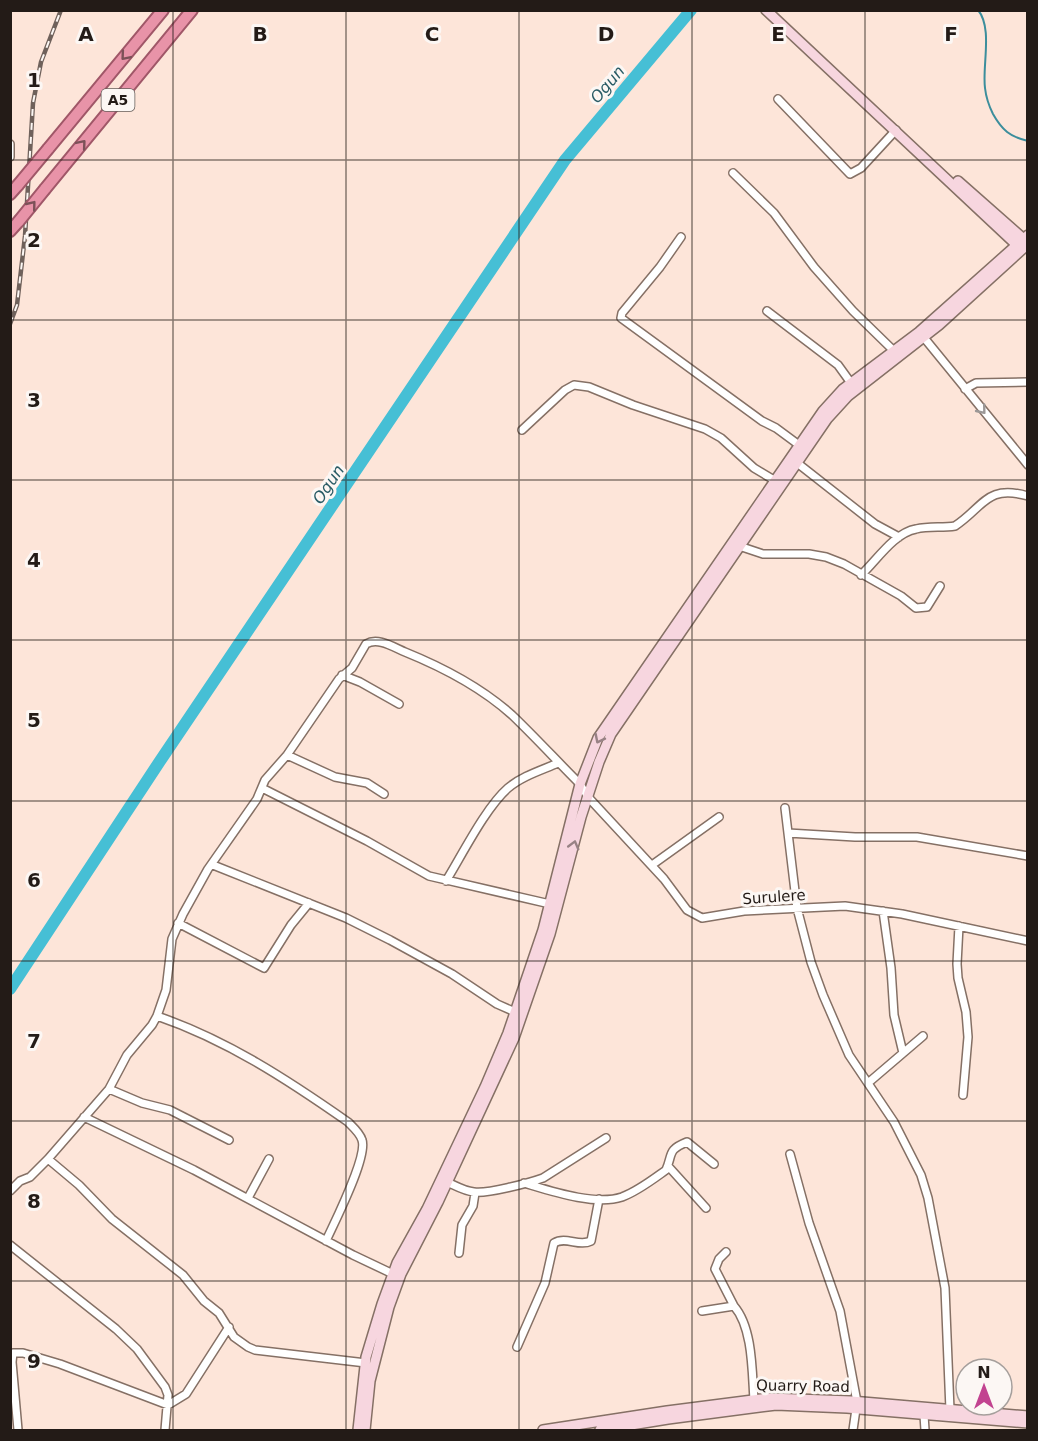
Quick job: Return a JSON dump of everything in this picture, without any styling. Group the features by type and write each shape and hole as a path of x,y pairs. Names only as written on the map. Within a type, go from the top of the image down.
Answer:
{"highway":[{"name":"A5","path":"14,189 163,10"},
{"name":"A5","path":"10,231 192,10"}],"main road":[{"path":"766,10 896,130 1024,242"},
{"path":"774,10 806,45 1024,242"},
{"path":"365,1431 370,1381 389,1306 401,1274 514,1038 549,934 588,796 611,734 827,418 848,396 922,335 1024,242"},
{"path":"357,1431 366,1363 382,1304 397,1263 427,1209 485,1087 515,1012 543,930 580,784 598,738 823,411 851,383 894,351 922,335"},
{"name":"Quarry Road","path":"543,1431 781,1398 1028,1416"},
{"name":"Quarry Road","path":"600,1431 639,1428 767,1406 856,1405 924,1415 1028,1423"}],"street":[{"path":"778,99 850,174 861,168 896,130"},
{"path":"10,144 10,157"},
{"path":"733,173 774,213 814,267 853,311 894,351"},
{"path":"681,237 660,267 622,313 621,318 743,408 799,445"},
{"path":"767,311 838,365 851,383"},
{"path":"922,335 1028,465"},
{"path":"965,389 976,383 1028,382"},
{"path":"522,430 565,390 574,385 589,387 633,405 705,429 721,438 754,468 774,480"},
{"path":"796,462 875,524 899,537"},
{"path":"861,575 899,537 915,529 955,526 995,494 1004,492 1028,496"},
{"path":"739,546 763,554 826,557 844,564 901,596 916,608 927,607 940,586"},
{"name":"Surulere","path":"342,675 352,668 366,644 373,641 431,663 490,699 511,714 580,784 588,796 652,865 687,910 702,918 744,911 845,906 883,911 1028,941"},
{"path":"10,1191 20,1181 30,1177 48,1159 109,1089 127,1055 157,1016 169,979 172,939 178,923 208,869 213,865 257,799 265,780 342,675 360,682 399,704"},
{"path":"286,754 335,777 368,783 384,794"},
{"path":"446,881 491,808 508,788 558,763"},
{"path":"262,788 367,842 421,873 446,881 549,904"},
{"path":"785,808 797,908 811,962 823,995 849,1055 894,1122 921,1175 928,1198 941,1257 945,1288 950,1410"},
{"path":"652,865 719,816"},
{"path":"788,833 855,837 918,837 1028,856"},
{"path":"213,865 309,903 390,940 453,974 497,1004 515,1012"},
{"path":"178,923 264,968 291,925 309,903"},
{"path":"883,911 891,968 894,1015 903,1053"},
{"path":"959,926 958,978 966,1012 968,1037 963,1095"},
{"path":"157,1016 188,1026 258,1061 340,1116 357,1131 363,1141 363,1149 351,1185 326,1241"},
{"path":"868,1083 923,1035"},
{"path":"109,1089 142,1103 170,1110 230,1140"},
{"path":"84,1117 248,1198 326,1241 393,1274"},
{"path":"447,1182 475,1192 543,1178 606,1138"},
{"path":"524,1183 575,1196 599,1199 619,1198 659,1175 668,1166 674,1149 687,1142 714,1164"},
{"path":"790,1154 809,1223 840,1311 856,1405 853,1431"},
{"path":"48,1159 79,1185 112,1219 183,1275 204,1301 219,1312 239,1341 255,1350 366,1363"},
{"path":"248,1198 269,1159"},
{"path":"668,1166 706,1208"},
{"path":"459,1253 462,1225 473,1206 475,1192"},
{"path":"517,1347 545,1283 554,1244 562,1240 585,1244 591,1241 599,1199"},
{"path":"10,1245 129,1341 165,1387 168,1405 165,1431"},
{"path":"726,1252 719,1259 715,1269 744,1325 749,1343 754,1400"},
{"path":"702,1311 734,1306"},
{"path":"168,1405 186,1394 229,1328"},
{"path":"18,1431 12,1362 13,1353 16,1352 60,1364 168,1405"},
{"path":"924,1415 925,1431"}],"waterway":[{"name":"Ogun","path":"10,989 160,761 565,160 691,10"},
{"path":"978,10 985,27 984,79 989,105 1003,129 1011,135 1028,141"}],"railway":[{"path":"10,324 17,305 25,236 33,103 41,62 61,10"}]}
